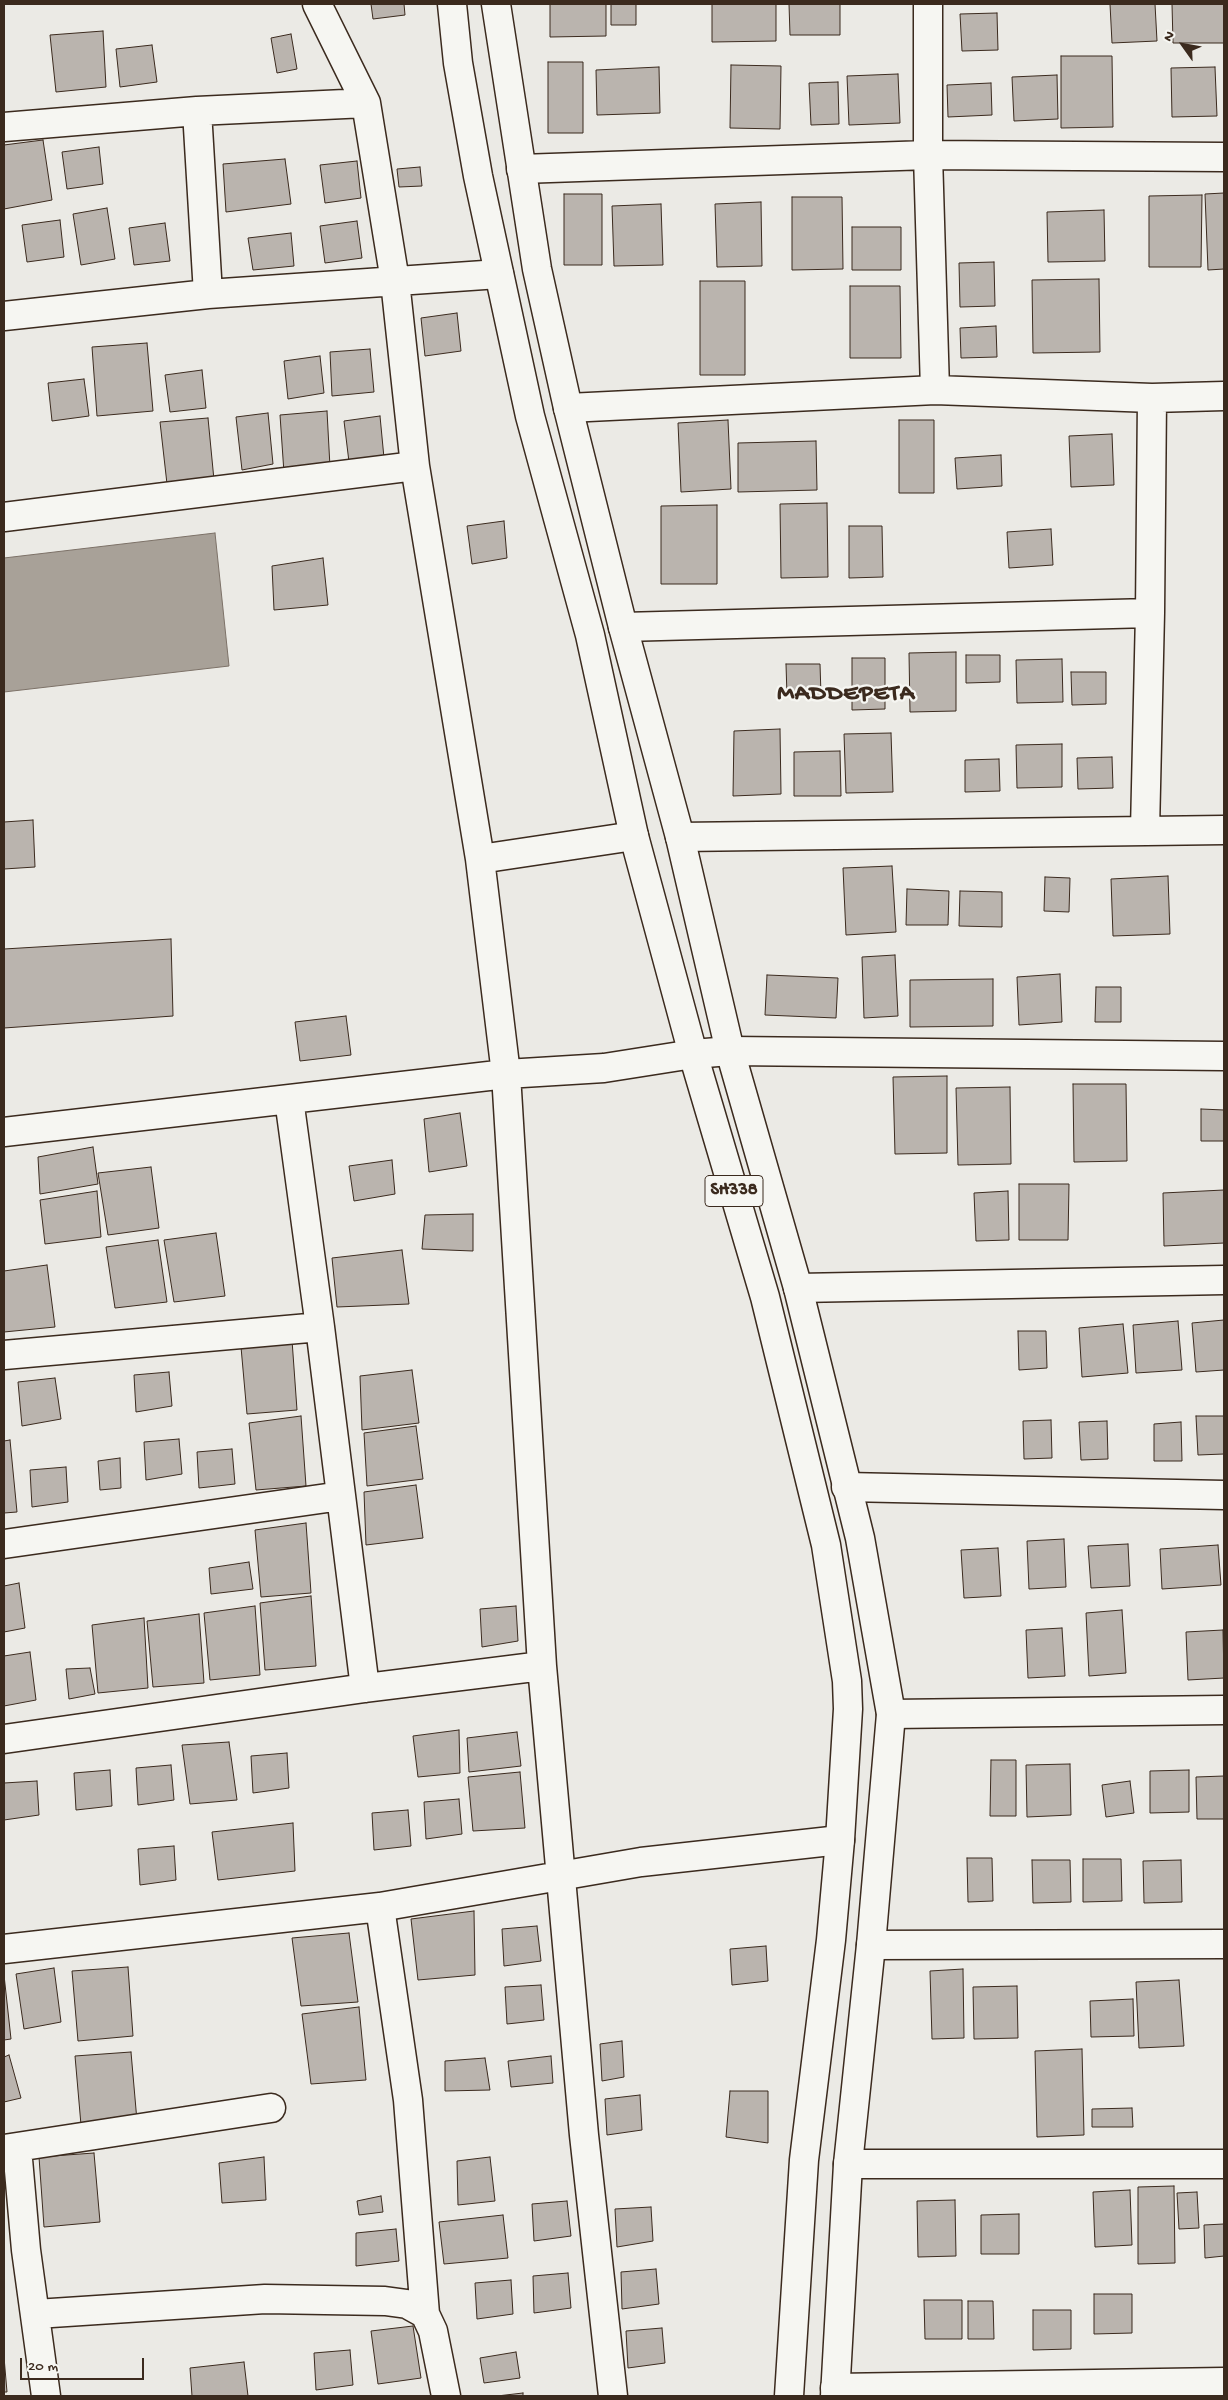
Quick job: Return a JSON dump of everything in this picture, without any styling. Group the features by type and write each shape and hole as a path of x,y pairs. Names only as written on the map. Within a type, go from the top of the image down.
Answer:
{"street":[{"path":"317,4 366,102 394,281 415,466 493,857 542,1666 560,1875 612,2396"},
{"name":"SH338","path":"452,4 462,82 499,274 530,416 590,635 634,836 693,1054 765,1297 826,1545 847,1681 848,1710 840,1840 831,1940 804,2160 789,2396"},
{"name":"SH338","path":"496,4 537,269 568,408 623,627 680,837 730,1051 798,1288 860,1538 891,1714 872,1945 848,2164 835,2392"},
{"path":"928,4 928,155 935,390"},
{"path":"4,127 197,111 366,102"},
{"path":"197,111 208,294"},
{"path":"521,169 928,155 1224,157"},
{"path":"4,316 208,294 499,274"},
{"path":"568,408 935,390 1152,398 1224,396"},
{"path":"1145,830 1152,398"},
{"path":"4,517 415,466"},
{"path":"623,627 1150,613"},
{"path":"680,837 1224,830"},
{"path":"493,857 634,836"},
{"path":"4,1132 506,1074 604,1068 693,1054 730,1051 1224,1056"},
{"path":"289,1099 320,1327 365,1688"},
{"path":"798,1288 1224,1280"},
{"path":"4,1354 320,1327"},
{"path":"846,1487 1224,1495"},
{"path":"4,1544 341,1496"},
{"path":"4,1738 365,1688 542,1666"},
{"path":"891,1714 1224,1710"},
{"path":"4,1949 380,1907 641,1862 840,1840"},
{"path":"380,1907 408,2100 425,2314 433,2331 446,2396"},
{"path":"872,1945 1224,1944"},
{"path":"46,2396 36,2314 10,2148 272,2108"},
{"path":"848,2164 1224,2164"},
{"path":"36,2314 265,2300 385,2301 407,2304 425,2314"},
{"path":"835,2392 1224,2382"}],"shaded area":[{"path":"215,533 229,666 4,692 4,558"}],"building":[{"path":"371,4 404,4 405,15 373,19"},
{"path":"550,4 606,4 606,36 550,37"},
{"path":"611,4 636,4 636,25 611,25"},
{"path":"712,4 776,4 776,41 712,42"},
{"path":"789,4 840,4 840,35 790,35"},
{"path":"1110,4 1155,4 1157,41 1112,43"},
{"path":"1172,4 1224,4 1224,43 1173,43"},
{"path":"997,13 998,50 962,51 960,14"},
{"path":"103,31 106,87 56,92 50,35"},
{"path":"291,34 297,69 277,73 271,38"},
{"path":"152,45 157,82 120,87 116,49"},
{"path":"1061,56 1112,56 1113,127 1061,128"},
{"path":"548,62 583,62 583,133 548,133"},
{"path":"731,65 781,66 780,129 730,128"},
{"path":"659,67 660,113 597,115 596,70"},
{"path":"1215,67 1217,116 1172,117 1171,68"},
{"path":"898,74 900,123 849,125 847,76"},
{"path":"1057,75 1058,119 1014,121 1012,77"},
{"path":"838,82 839,124 811,125 809,83"},
{"path":"991,83 992,115 948,117 947,85"},
{"path":"43,140 52,200 4,209 4,145"},
{"path":"99,147 103,184 67,189 62,152"},
{"path":"285,159 291,204 226,212 223,164"},
{"path":"357,161 361,198 325,203 320,165"},
{"path":"420,167 422,186 399,187 397,169"},
{"path":"1224,193 1224,269 1208,270 1205,194"},
{"path":"564,194 602,194 602,265 564,265"},
{"path":"1202,195 1201,267 1149,267 1149,196"},
{"path":"792,197 842,197 843,269 792,270"},
{"path":"761,202 762,266 717,267 715,204"},
{"path":"661,204 663,265 614,266 612,206"},
{"path":"107,208 115,259 81,265 73,214"},
{"path":"1104,210 1105,261 1048,262 1047,212"},
{"path":"60,220 64,257 27,262 22,225"},
{"path":"357,221 362,258 325,263 320,226"},
{"path":"165,223 170,261 134,265 129,228"},
{"path":"852,227 901,227 901,270 852,270"},
{"path":"291,233 294,266 253,270 248,238"},
{"path":"994,262 995,306 960,307 959,263"},
{"path":"1099,279 1100,352 1033,353 1032,280"},
{"path":"700,281 745,281 745,375 700,375"},
{"path":"850,286 900,286 901,358 850,358"},
{"path":"457,313 461,351 425,356 421,318"},
{"path":"996,326 997,357 961,358 960,328"},
{"path":"147,343 153,411 97,416 92,347"},
{"path":"370,349 374,392 332,396 330,352"},
{"path":"320,356 324,393 288,399 284,361"},
{"path":"202,370 206,408 170,412 165,375"},
{"path":"84,379 89,416 52,421 48,383"},
{"path":"327,411 330,467 284,473 280,415"},
{"path":"268,413 273,464 242,470 236,417"},
{"path":"380,416 384,458 349,462 344,421"},
{"path":"208,418 214,480 167,484 160,422"},
{"path":"728,420 731,489 681,492 678,423"},
{"path":"899,420 934,420 934,493 899,493"},
{"path":"1112,434 1114,485 1071,487 1069,436"},
{"path":"816,441 817,490 738,492 738,443"},
{"path":"1001,455 1002,486 957,489 955,458"},
{"path":"827,503 828,577 781,578 780,504"},
{"path":"717,505 717,584 661,584 661,506"},
{"path":"504,521 507,558 472,564 467,526"},
{"path":"849,526 882,526 883,577 849,578"},
{"path":"1051,529 1053,565 1009,568 1007,532"},
{"path":"323,558 328,605 274,610 272,566"},
{"path":"956,652 956,711 910,712 909,653"},
{"path":"966,655 1000,655 1000,682 966,683"},
{"path":"852,658 885,658 885,709 852,710"},
{"path":"1062,659 1063,702 1017,703 1016,660"},
{"path":"786,664 820,664 821,695 787,696"},
{"path":"1071,672 1106,672 1106,704 1072,705"},
{"path":"780,729 781,794 733,796 734,731"},
{"path":"891,733 893,792 846,793 844,734"},
{"path":"1062,744 1062,787 1017,788 1016,745"},
{"path":"840,751 841,796 794,796 794,752"},
{"path":"1112,757 1113,788 1078,789 1077,758"},
{"path":"999,759 1000,791 965,792 965,760"},
{"path":"33,820 35,867 4,869 4,822"},
{"path":"892,866 896,932 846,935 843,868"},
{"path":"1168,876 1170,934 1113,936 1111,879"},
{"path":"1045,877 1070,878 1069,912 1044,911"},
{"path":"907,889 949,891 948,925 906,925"},
{"path":"960,891 1002,892 1002,927 959,926"},
{"path":"171,939 173,1016 4,1028 4,949"},
{"path":"895,955 898,1016 864,1018 862,957"},
{"path":"1060,974 1062,1022 1019,1025 1017,977"},
{"path":"767,975 838,978 836,1018 765,1015"},
{"path":"993,979 993,1026 910,1027 910,980"},
{"path":"1096,987 1121,987 1121,1022 1095,1022"},
{"path":"346,1016 351,1055 300,1061 295,1022"},
{"path":"947,1076 947,1153 895,1154 893,1077"},
{"path":"1073,1084 1126,1084 1127,1161 1074,1162"},
{"path":"1010,1087 1011,1164 958,1165 956,1088"},
{"path":"1201,1109 1224,1110 1224,1141 1201,1141"},
{"path":"460,1113 467,1166 429,1172 424,1119"},
{"path":"93,1147 98,1184 40,1194 38,1157"},
{"path":"392,1160 395,1194 354,1201 349,1166"},
{"path":"151,1167 159,1228 108,1235 98,1173"},
{"path":"1019,1184 1069,1184 1068,1240 1019,1240"},
{"path":"1224,1190 1224,1243 1164,1246 1163,1193"},
{"path":"97,1191 101,1237 45,1244 40,1200"},
{"path":"1008,1191 1009,1240 976,1241 974,1193"},
{"path":"473,1214 473,1251 422,1249 425,1215"},
{"path":"216,1233 225,1296 174,1302 164,1240"},
{"path":"158,1240 167,1302 115,1308 106,1247"},
{"path":"402,1250 409,1304 337,1307 332,1258"},
{"path":"47,1265 55,1327 4,1332 4,1271"},
{"path":"1224,1320 1224,1370 1196,1372 1192,1323"},
{"path":"1178,1321 1182,1370 1136,1373 1133,1325"},
{"path":"1123,1324 1128,1373 1082,1377 1079,1328"},
{"path":"1018,1331 1046,1331 1047,1368 1019,1370"},
{"path":"292,1340 297,1410 247,1414 241,1347"},
{"path":"412,1370 419,1423 362,1430 360,1376"},
{"path":"169,1372 172,1406 136,1412 134,1375"},
{"path":"55,1378 61,1419 22,1426 18,1382"},
{"path":"301,1416 306,1486 256,1490 249,1423"},
{"path":"1196,1416 1224,1416 1224,1454 1198,1455"},
{"path":"1051,1420 1052,1458 1024,1459 1023,1421"},
{"path":"1107,1421 1108,1459 1081,1460 1079,1422"},
{"path":"1181,1422 1182,1461 1154,1461 1154,1424"},
{"path":"416,1426 423,1479 367,1486 364,1433"},
{"path":"179,1439 182,1474 146,1480 144,1442"},
{"path":"10,1440 17,1512 4,1513 4,1441"},
{"path":"232,1449 235,1484 199,1488 197,1452"},
{"path":"120,1458 121,1488 100,1490 98,1461"},
{"path":"66,1467 68,1502 32,1507 30,1470"},
{"path":"416,1485 423,1538 366,1545 364,1492"},
{"path":"306,1523 311,1593 261,1597 255,1530"},
{"path":"1064,1539 1066,1587 1029,1589 1027,1541"},
{"path":"1128,1544 1130,1586 1091,1588 1088,1546"},
{"path":"1218,1545 1221,1585 1162,1589 1160,1549"},
{"path":"998,1548 1001,1596 964,1598 961,1550"},
{"path":"249,1562 253,1589 211,1594 209,1568"},
{"path":"19,1583 25,1628 4,1632 4,1586"},
{"path":"311,1596 316,1666 265,1670 260,1603"},
{"path":"255,1606 260,1675 210,1680 204,1613"},
{"path":"516,1606 518,1641 482,1647 480,1609"},
{"path":"1122,1610 1126,1673 1089,1676 1086,1613"},
{"path":"199,1614 204,1683 153,1687 147,1621"},
{"path":"144,1618 148,1688 98,1693 92,1625"},
{"path":"1062,1628 1065,1676 1028,1678 1026,1630"},
{"path":"1223,1630 1224,1678 1188,1680 1186,1632"},
{"path":"30,1652 36,1700 4,1706 4,1656"},
{"path":"90,1668 95,1694 69,1699 66,1669"},
{"path":"459,1730 460,1773 418,1777 413,1736"},
{"path":"517,1732 521,1766 469,1772 467,1738"},
{"path":"229,1742 237,1800 190,1804 182,1745"},
{"path":"287,1753 289,1788 253,1793 251,1756"},
{"path":"991,1760 1016,1760 1016,1816 990,1816"},
{"path":"1070,1764 1071,1815 1027,1817 1026,1765"},
{"path":"171,1765 174,1800 138,1805 136,1768"},
{"path":"110,1770 112,1806 76,1810 74,1773"},
{"path":"1189,1770 1189,1812 1150,1813 1150,1771"},
{"path":"520,1772 525,1828 473,1831 468,1777"},
{"path":"1224,1776 1224,1819 1197,1819 1196,1777"},
{"path":"37,1781 39,1815 4,1820 4,1783"},
{"path":"1130,1781 1134,1813 1106,1817 1102,1785"},
{"path":"459,1799 462,1834 426,1839 424,1802"},
{"path":"408,1810 411,1846 374,1850 372,1813"},
{"path":"293,1823 295,1871 218,1880 212,1832"},
{"path":"174,1846 176,1880 140,1885 138,1849"},
{"path":"967,1858 992,1858 993,1901 968,1902"},
{"path":"1083,1859 1121,1859 1122,1901 1083,1902"},
{"path":"1032,1860 1070,1860 1071,1902 1033,1903"},
{"path":"1181,1860 1182,1902 1144,1903 1143,1861"},
{"path":"474,1911 475,1975 418,1980 411,1919"},
{"path":"537,1926 541,1961 504,1966 502,1929"},
{"path":"349,1933 358,2002 301,2006 292,1938"},
{"path":"766,1946 768,1981 732,1985 730,1949"},
{"path":"128,1967 133,2036 78,2041 72,1971"},
{"path":"54,1968 61,2022 24,2029 16,1974"},
{"path":"963,1969 964,2038 932,2039 930,1971"},
{"path":"4,1975 11,2039 4,2040"},
{"path":"1179,1980 1184,2046 1139,2048 1136,1982"},
{"path":"541,1985 544,2020 507,2024 505,1987"},
{"path":"1017,1986 1018,2038 974,2039 973,1987"},
{"path":"1133,1999 1134,2036 1091,2037 1090,2001"},
{"path":"359,2007 366,2080 311,2084 302,2014"},
{"path":"622,2041 624,2077 602,2081 600,2044"},
{"path":"1082,2049 1084,2135 1037,2137 1035,2051"},
{"path":"131,2052 137,2121 81,2125 75,2056"},
{"path":"9,2055 21,2098 4,2102 4,2057"},
{"path":"551,2056 553,2083 511,2087 508,2061"},
{"path":"485,2058 490,2090 445,2091 445,2061"},
{"path":"730,2091 768,2091 768,2143 726,2137"},
{"path":"640,2095 642,2130 607,2135 605,2099"},
{"path":"1132,2108 1133,2127 1092,2127 1092,2109"},
{"path":"94,2153 100,2222 44,2227 39,2157"},
{"path":"264,2157 266,2200 222,2203 219,2163"},
{"path":"490,2157 495,2201 458,2205 457,2161"},
{"path":"1174,2186 1175,2263 1138,2264 1138,2187"},
{"path":"1130,2190 1132,2245 1095,2247 1093,2192"},
{"path":"1197,2192 1199,2228 1179,2229 1177,2193"},
{"path":"381,2196 383,2212 359,2215 357,2201"},
{"path":"955,2200 956,2256 918,2257 917,2201"},
{"path":"567,2201 571,2236 534,2241 532,2204"},
{"path":"651,2207 653,2241 617,2247 615,2209"},
{"path":"1019,2214 1019,2254 981,2254 981,2215"},
{"path":"503,2215 508,2258 444,2264 439,2222"},
{"path":"1224,2224 1224,2256 1205,2258 1204,2225"},
{"path":"396,2229 399,2261 356,2266 356,2233"},
{"path":"656,2269 659,2304 622,2309 621,2272"},
{"path":"568,2273 571,2308 534,2313 533,2276"},
{"path":"511,2280 513,2314 477,2319 475,2283"},
{"path":"1094,2294 1132,2294 1132,2333 1094,2334"},
{"path":"924,2300 962,2300 962,2339 925,2339"},
{"path":"968,2301 993,2301 994,2339 968,2339"},
{"path":"1033,2310 1071,2310 1071,2349 1033,2350"},
{"path":"413,2326 421,2378 378,2384 371,2331"},
{"path":"662,2328 665,2363 628,2368 626,2331"},
{"path":"350,2350 353,2385 316,2390 314,2353"},
{"path":"516,2352 520,2378 484,2383 480,2358"},
{"path":"4,2357 7,2392 4,2392"},
{"path":"244,2362 248,2396 192,2396 190,2368"},
{"path":"523,2393 523,2396 497,2396"}],"district":[{"name":"MADDEPETA","path":"846,695"}]}
